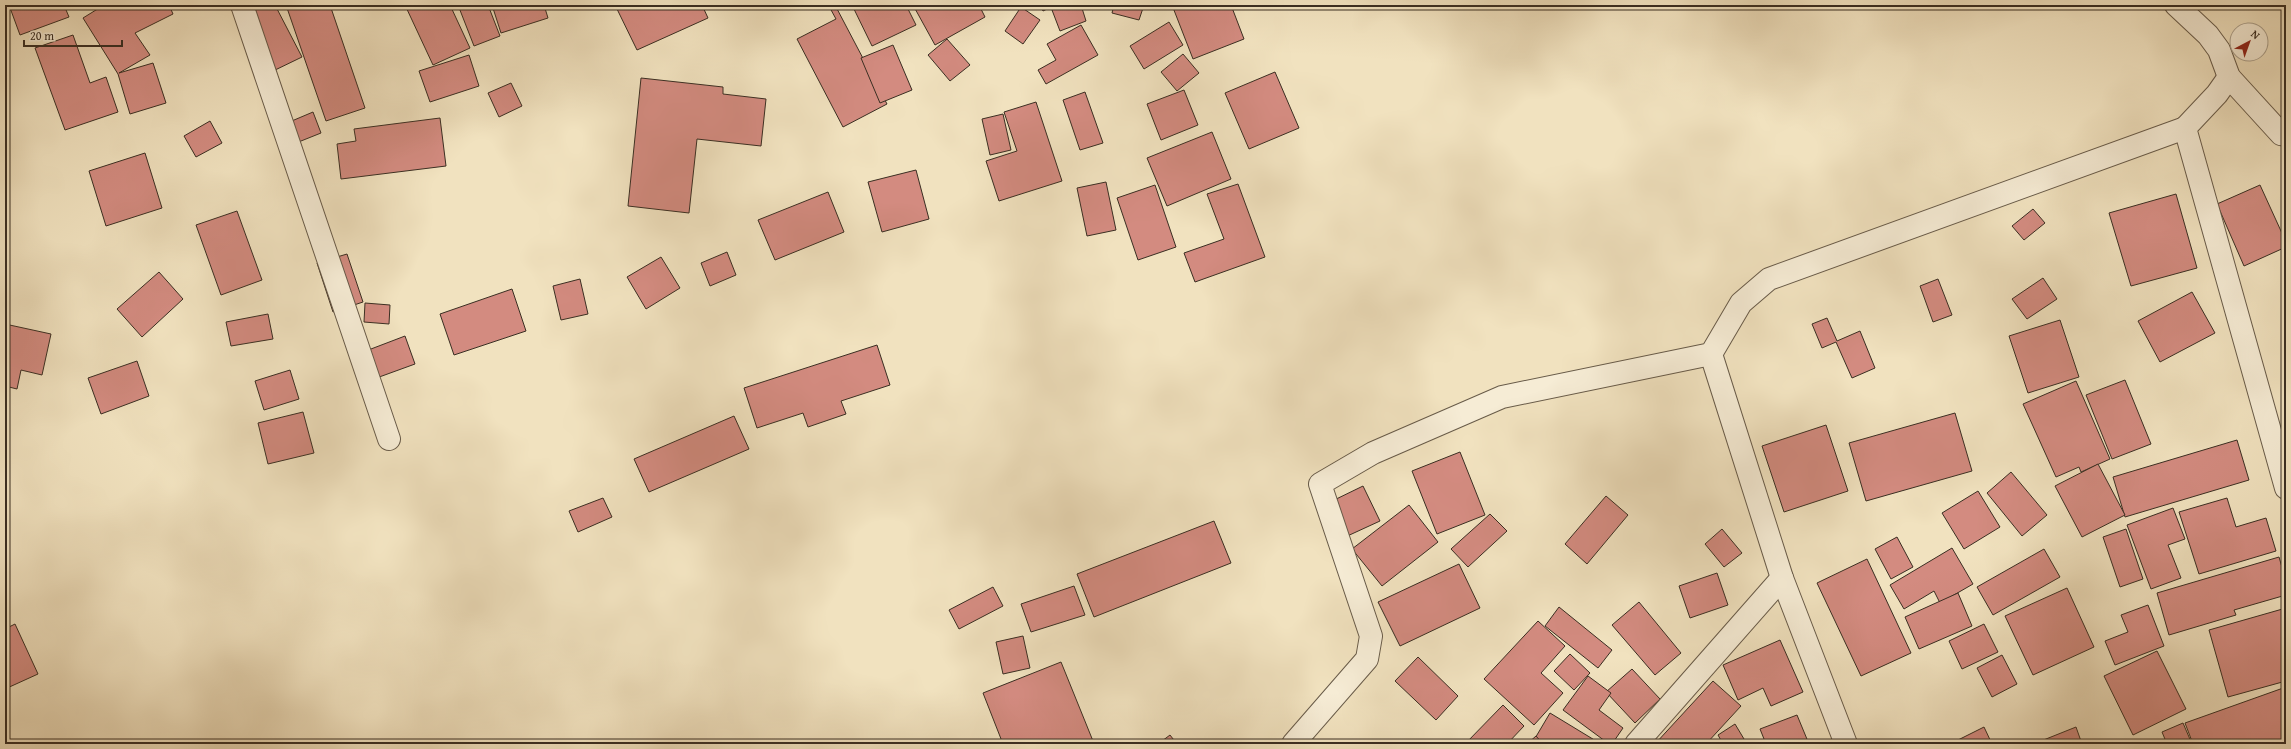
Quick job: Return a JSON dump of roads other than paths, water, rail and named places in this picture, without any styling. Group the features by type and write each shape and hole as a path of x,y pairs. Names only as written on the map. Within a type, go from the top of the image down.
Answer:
{"street":[{"path":"242,5 389,439"},
{"path":"2176,5 2215,45 2229,77 2248,100 2284,135"},
{"path":"1293,744 1367,659 1371,636 1320,484 1373,453 1502,397 1711,354 1741,303 1769,278 2184,128 2217,94 2229,77"},
{"path":"2184,128 2286,488"},
{"path":"1711,354 1782,578 1846,744"},
{"path":"1636,744 1782,578"}]}
